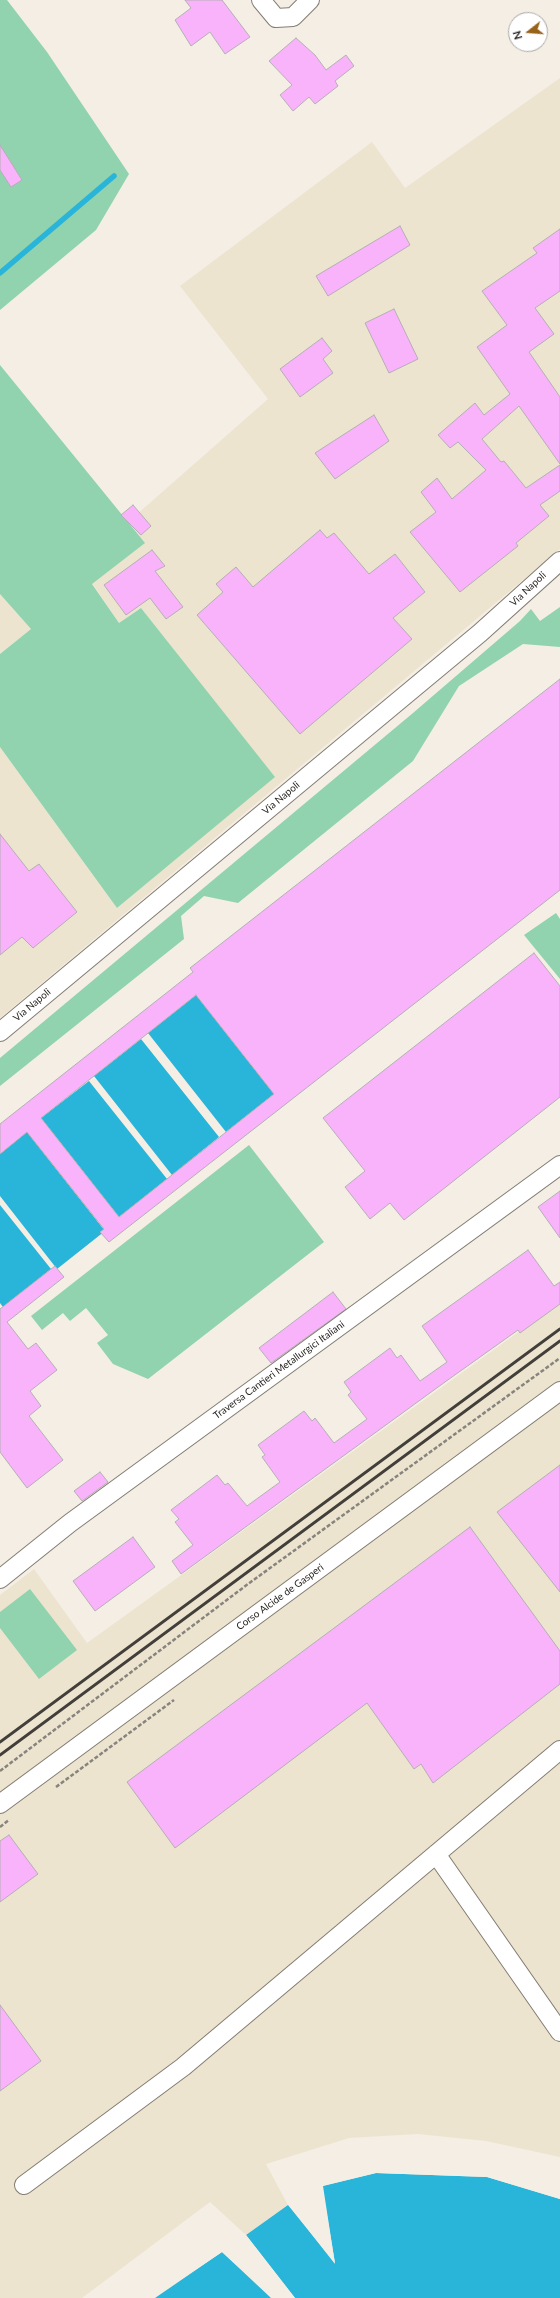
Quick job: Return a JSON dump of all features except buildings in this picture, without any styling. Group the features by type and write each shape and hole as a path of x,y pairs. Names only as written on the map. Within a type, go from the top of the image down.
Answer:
{"street":[{"path":"261,0 276,18 293,17 310,0"},
{"name":"Via Napoli","path":"0,1032 480,633 560,561"},
{"name":"Traversa Cantieri Metallurgici Italiani","path":"0,1579 70,1523 560,1165"},
{"name":"Corso Alcide de Gasperi","path":"0,1804 560,1391"},
{"path":"24,2185 183,2067 560,1750"},
{"path":"436,1854 560,2032"}],"path":[{"path":"0,1770 248,1584 560,1358"}],"shaded area":[{"path":"560,78 560,549 0,1018 0,747 117,908 274,777 141,608 119,623 92,583 144,543 127,523 268,399 180,286 372,142 405,188"},
{"path":"0,594 31,629 0,654"},
{"path":"560,1302 560,2157 486,2141 418,2134 349,2138 266,2164 288,2205 246,2235 210,2202 82,2298 0,2298 0,1595 34,1569 87,1643"}],"green space":[{"path":"0,0 7,0 47,52 129,174 96,230 0,310"},
{"path":"0,365 145,543 92,584 119,623 141,608 275,777 117,908 0,747 0,654 31,629 0,594"},
{"path":"560,607 560,647 523,644 459,686 413,761 238,903 204,896 181,916 184,939 0,1086 0,1058 413,713 520,621 531,609 540,621"},
{"path":"556,913 560,919 560,979 524,935"},
{"path":"249,1145 324,1242 148,1379 113,1364 97,1343 108,1335 86,1308 70,1321 63,1313 42,1330 31,1316"},
{"path":"30,1589 77,1650 39,1679 0,1628 0,1612"}],"water":[{"path":"196,995 274,1094 226,1132 148,1033"},
{"path":"141,1039 219,1137 172,1175 94,1076"},
{"path":"89,1081 167,1179 119,1217 41,1118"},
{"path":"27,1132 105,1231 57,1269 0,1196 0,1154"},
{"path":"0,1205 51,1269 3,1307 0,1303"},
{"path":"376,2173 487,2177 560,2199 560,2298 295,2298 246,2235 288,2205 335,2263 322,2186"},
{"path":"222,2252 271,2298 155,2298"}],"pier":[{"path":"376,2171 488,2175 560,2197 560,2199 487,2177 376,2173 323,2186 335,2264 287,2203 290,2203 332,2257 321,2185"},
{"path":"244,2233 295,2298 292,2298 244,2236"},
{"path":"222,2250 273,2298 222,2252 153,2298"}],"waterway":[{"path":"0,273 114,176"}],"railway":[{"path":"0,1742 560,1329"},
{"path":"0,1755 560,1341"}]}
